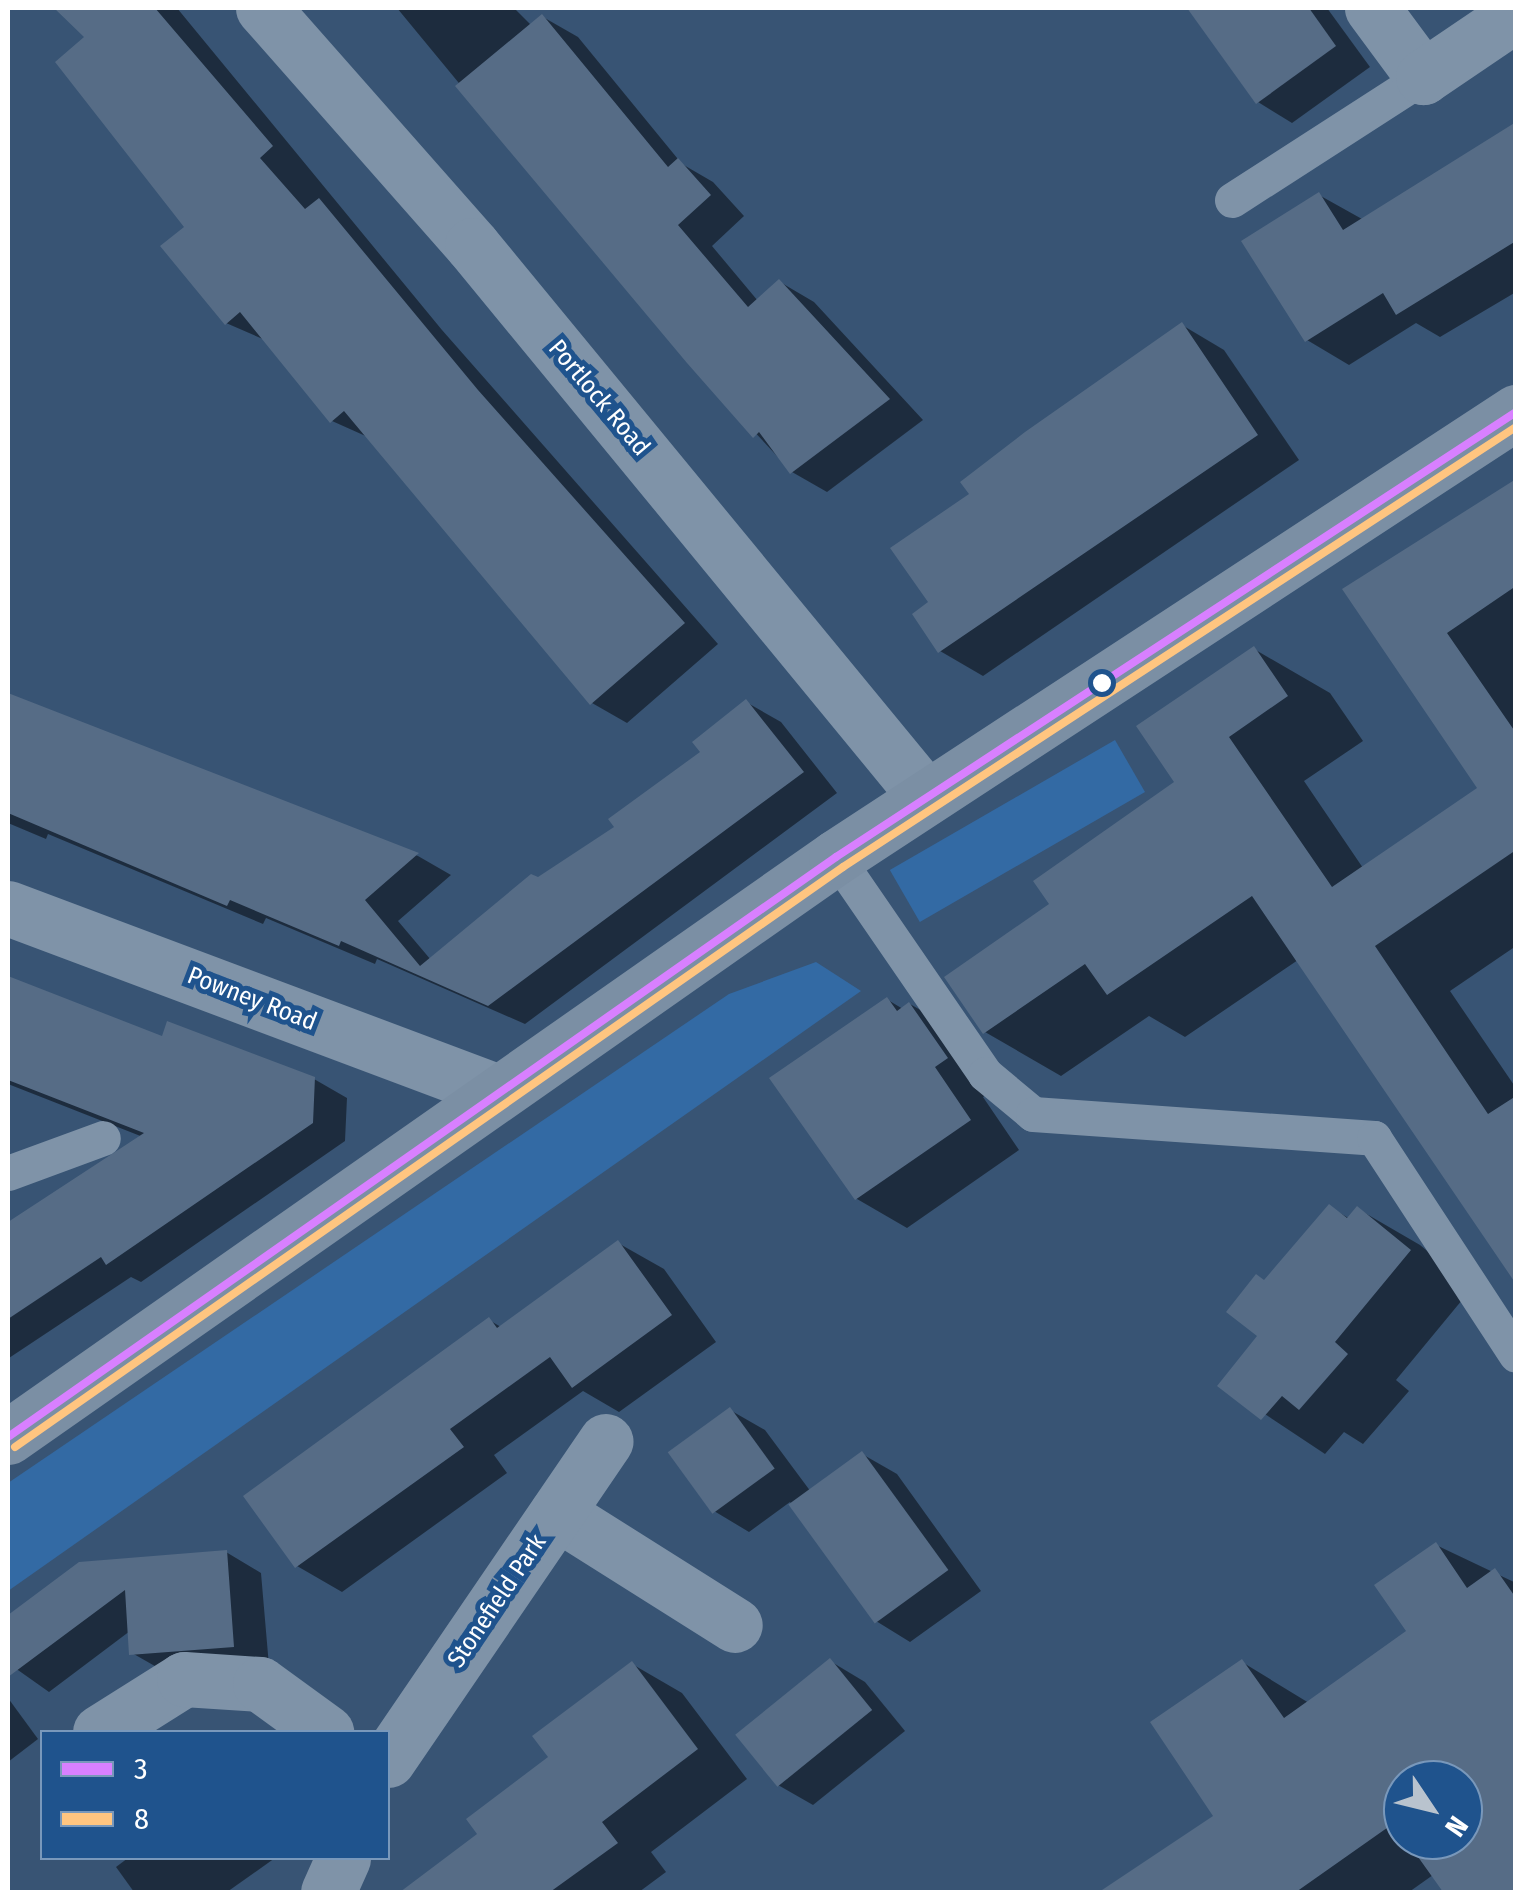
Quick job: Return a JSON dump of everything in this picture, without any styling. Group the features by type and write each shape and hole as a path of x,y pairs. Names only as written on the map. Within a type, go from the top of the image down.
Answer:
{"street":[{"name":"Portlock Road","path":"263,8 472,245 926,797"},
{"path":"1372,8 1422,77 1516,14"},
{"path":"8,1437 496,1090 836,857 1516,412"},
{"name":"Powney Road","path":"8,908 496,1090"},
{"name":"Stonefield Park","path":"390,1757 606,1441"},
{"path":"557,1513 736,1625"},
{"path":"103,1730 184,1679 260,1684 323,1730"},
{"path":"328,1892 342,1860"}],"lane":[{"path":"1232,200 1422,77"},
{"path":"836,857 985,1074 1033,1114 1374,1138 1516,1355"},
{"path":"8,1174 103,1138"}],"shaded area":[{"path":"1115,740 1145,792 920,922 890,870"},
{"path":"816,962 861,991 8,1591 8,1483 729,994"}],"building":[{"path":"54,8 155,8 273,146 260,158 305,209 319,198 478,390 685,623 590,705 344,411 330,423 240,312 225,325 160,246 184,227 55,62 84,37"},
{"path":"1187,8 1309,8 1336,46 1256,104"},
{"path":"542,14 668,167 678,158 711,195 678,225 748,307 779,279 890,399 790,474 759,432 753,438 687,363 455,86"},
{"path":"1516,122 1516,241 1396,315 1383,293 1305,342 1241,241 1319,192 1343,230"},
{"path":"1182,322 1258,435 938,653 912,614 928,602 890,548 969,494 960,482"},
{"path":"1516,479 1516,586 1447,633 1516,733 1516,850 1375,946 1488,1114 1516,1096 1516,1284 1252,896 1107,995 1085,964 983,1034 944,977 1049,904 1033,881 1174,782 1136,726 1254,646 1288,696 1229,737 1332,887 1477,788 1342,589"},
{"path":"8,693 419,853 365,900 420,966 531,874 538,877 614,827 608,819 700,752 692,742 746,699 804,772 488,1006 341,941 339,946 230,900 227,906 8,813"},
{"path":"8,976 162,1036 167,1021 315,1077 313,1123 106,1265 101,1257 8,1319 8,1222 144,1133 8,1080"},
{"path":"887,997 897,1011 909,1002 948,1058 935,1067 971,1120 855,1200 769,1078"},
{"path":"1329,1204 1347,1218 1357,1206 1411,1250 1335,1342 1348,1354 1299,1410 1282,1396 1261,1420 1217,1386 1257,1336 1226,1312 1256,1274 1264,1280"},
{"path":"618,1240 672,1315 572,1388 550,1357 450,1429 464,1447 295,1568 243,1496 489,1317 497,1328"},
{"path":"730,1407 775,1468 712,1514 668,1452"},
{"path":"862,1451 948,1570 875,1623 788,1504"},
{"path":"1436,1542 1467,1588 1495,1568 1516,1598 1516,1892 1443,1892 1420,1860 1483,1860 1483,1760 1383,1760 1383,1831 1296,1892 1099,1892 1213,1816 1150,1722 1242,1659 1284,1718 1406,1631 1374,1585"},
{"path":"227,1550 234,1647 129,1655 125,1590 8,1677 8,1615 79,1562"},
{"path":"830,1658 872,1710 777,1787 735,1735"},
{"path":"632,1661 698,1749 602,1822 618,1843 550,1892 400,1892 477,1834 466,1819 548,1757 532,1736"}],"transit line":[{"name":"3","path":"8,1437 836,857 1516,412"},
{"name":"8","path":"15,1447 843,867 1516,427"}]}
